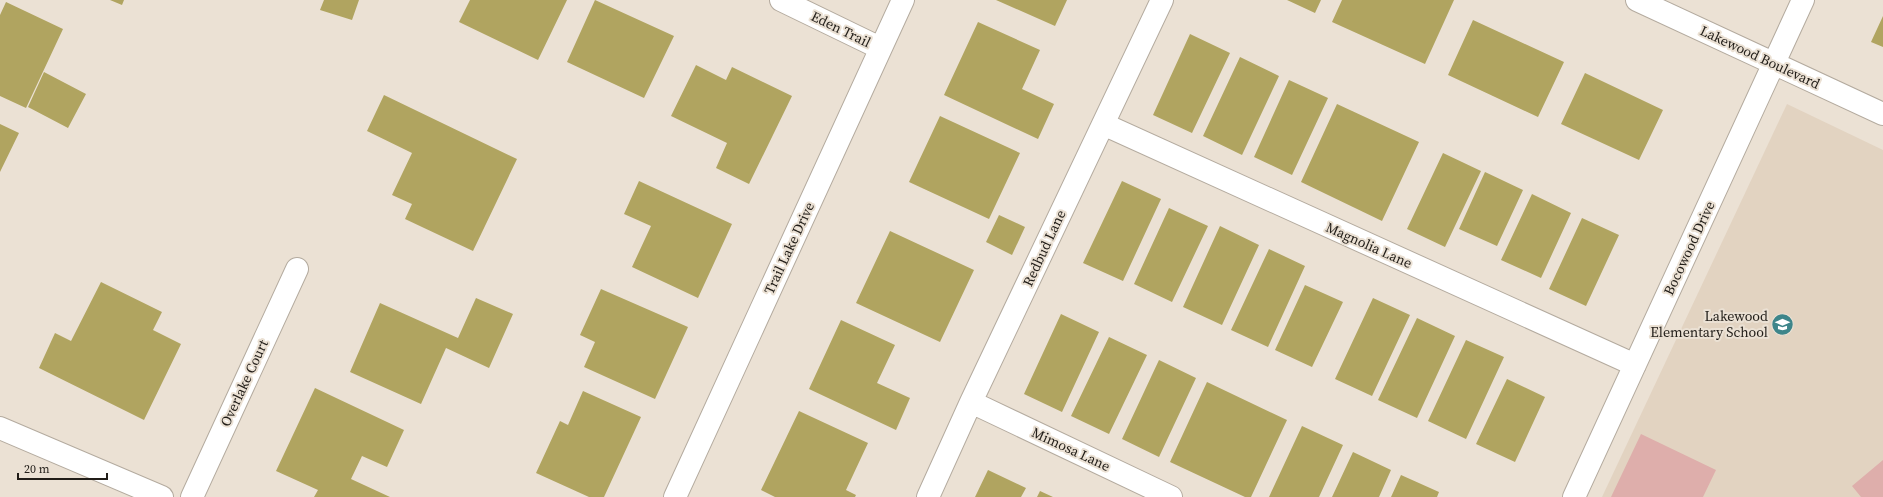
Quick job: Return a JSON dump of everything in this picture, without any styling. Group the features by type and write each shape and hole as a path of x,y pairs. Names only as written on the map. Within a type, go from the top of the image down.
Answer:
{"street":[{"name":"Eden Trail","path":"781,0 880,48"},
{"name":"Trail Lake Drive","path":"675,497 903,0"},
{"name":"Redbud Lane","path":"928,497 971,402 1162,0"},
{"name":"Lakewood Boulevard","path":"1637,0 1883,114"},
{"name":"Bocowood Drive","path":"1574,497 1802,0"},
{"name":"Magnolia Lane","path":"1103,124 1635,365"},
{"name":"Overlake Court","path":"192,497 297,269"},
{"name":"Mimosa Lane","path":"971,402 1171,497"},
{"path":"0,428 162,497"}],"shaded area":[{"name":"Lakewood Elementary School","path":"1787,104 1883,150 1883,497 1602,497"},
{"path":"1641,434 1716,470 1703,497 1611,497"},
{"path":"1883,460 1883,497 1861,497 1852,486"}],"building":[{"path":"110,0 124,0 122,5"},
{"path":"324,0 359,0 352,20 320,10"},
{"path":"470,0 567,0 538,60 459,22"},
{"path":"595,0 674,36 644,98 567,62"},
{"path":"996,0 1067,0 1055,26"},
{"path":"1287,0 1321,0 1315,13"},
{"path":"1342,0 1454,0 1425,64 1332,22"},
{"path":"6,2 63,29 26,108 0,96 0,15"},
{"path":"1883,16 1883,47 1871,42"},
{"path":"1473,20 1564,62 1538,117 1448,75"},
{"path":"978,22 1040,50 1022,89 1054,104 1038,139 944,95"},
{"path":"1190,34 1230,53 1192,133 1153,115"},
{"path":"1240,57 1279,76 1242,155 1203,136"},
{"path":"696,65 726,80 732,67 792,96 749,184 716,168 727,143 671,116"},
{"path":"44,72 86,94 68,128 28,107"},
{"path":"1585,73 1663,110 1639,160 1561,124"},
{"path":"1289,80 1328,98 1292,175 1254,157"},
{"path":"384,95 517,159 473,251 405,219 412,204 392,195 412,153 367,131"},
{"path":"1337,104 1419,142 1382,221 1301,182"},
{"path":"940,116 1020,153 989,219 909,182"},
{"path":"0,124 19,133 0,172"},
{"path":"1443,153 1481,171 1445,247 1407,229"},
{"path":"1485,172 1523,190 1497,246 1459,229"},
{"path":"639,181 732,224 698,298 632,267 651,226 624,214"},
{"path":"1122,181 1161,199 1123,281 1083,263"},
{"path":"1532,194 1571,213 1541,278 1501,260"},
{"path":"1169,208 1208,226 1172,302 1134,284"},
{"path":"999,215 1025,227 1012,255 986,242"},
{"path":"1582,218 1619,235 1586,306 1549,289"},
{"path":"1220,226 1259,245 1222,325 1183,307"},
{"path":"890,231 974,270 940,342 856,303"},
{"path":"1269,249 1305,266 1268,347 1231,330"},
{"path":"101,282 162,312 153,330 181,344 144,420 39,368 55,333 71,341"},
{"path":"1305,285 1343,302 1312,367 1275,350"},
{"path":"601,289 688,327 655,399 584,367 595,342 580,335"},
{"path":"476,298 513,314 489,368 446,348 421,404 350,372 380,303 458,338"},
{"path":"1373,298 1410,315 1372,396 1335,379"},
{"path":"1061,314 1099,332 1062,412 1024,394"},
{"path":"1417,318 1455,336 1417,418 1378,400"},
{"path":"841,320 895,345 877,383 910,398 896,430 809,389"},
{"path":"1109,337 1147,355 1109,434 1071,416"},
{"path":"1466,340 1504,357 1466,439 1428,421"},
{"path":"1159,360 1196,378 1159,457 1122,439"},
{"path":"1507,379 1545,397 1515,462 1476,444"},
{"path":"1207,382 1287,420 1251,497 1245,497 1170,462"},
{"path":"315,388 404,430 387,467 362,456 351,479 390,497 314,497 318,490 276,471"},
{"path":"583,391 641,417 604,497 589,497 536,473 560,421 568,425"},
{"path":"799,411 868,443 846,490 856,495 855,497 775,497 761,490"},
{"path":"1302,426 1343,445 1319,497 1269,497"},
{"path":"1353,452 1391,470 1379,497 1332,497"},
{"path":"988,470 1026,488 1021,497 975,497"},
{"path":"1401,475 1439,492 1437,497 1391,497"},
{"path":"1040,491 1053,497 1037,497"}],"place":[{"name":"Lakewood Elementary School","path":"1783,324"}]}
